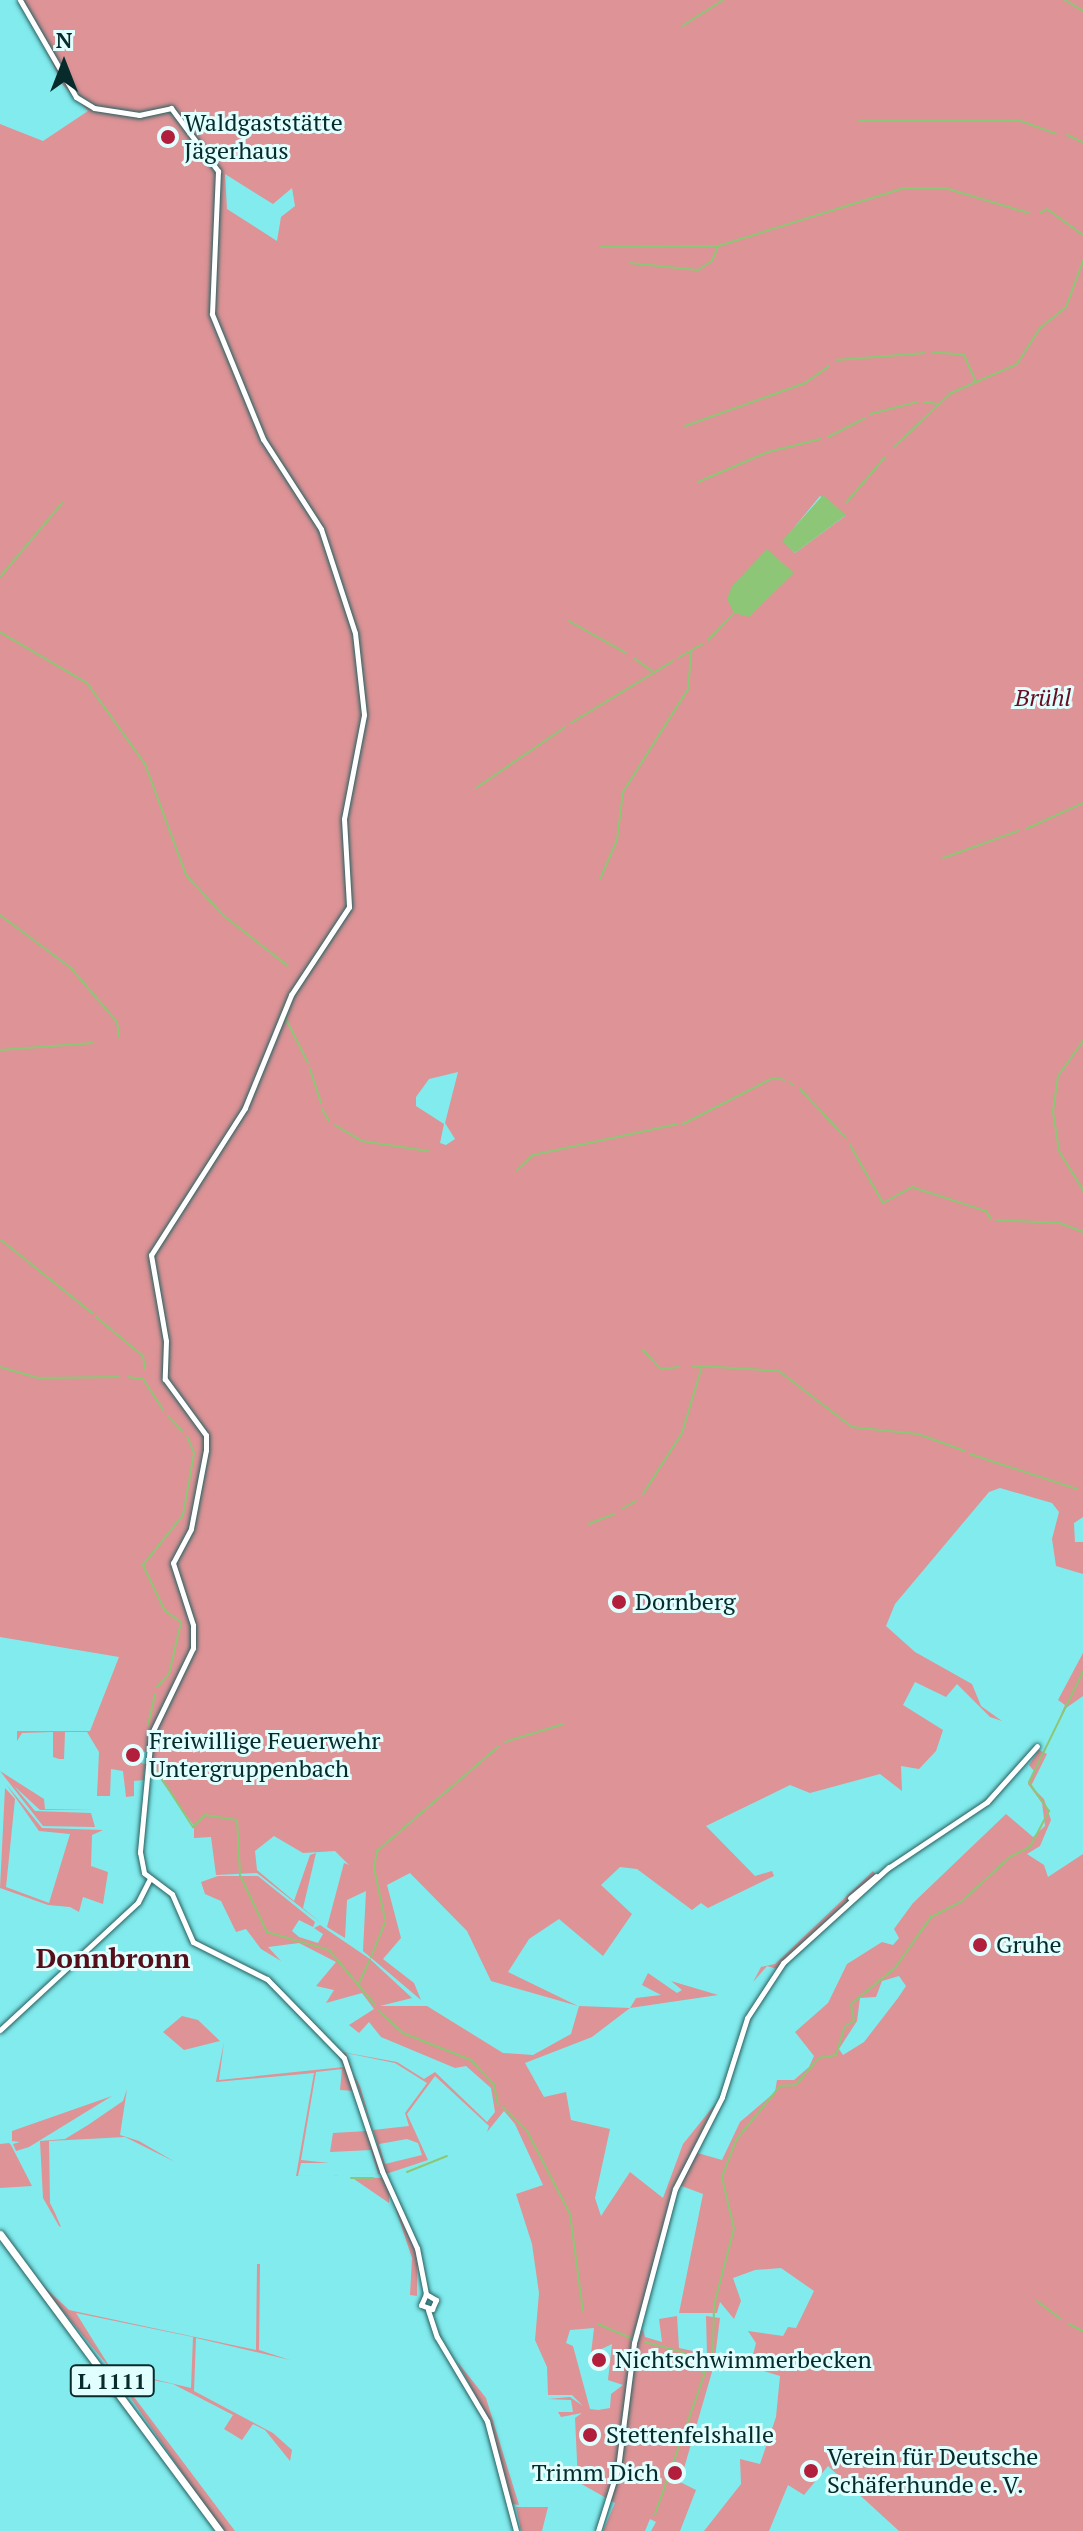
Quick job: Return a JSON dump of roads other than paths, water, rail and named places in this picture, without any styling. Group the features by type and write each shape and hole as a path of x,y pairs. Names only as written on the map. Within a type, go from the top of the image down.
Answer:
{"main road":[{"name":"L 1111","path":"0,2234 220,2531"}],"street":[{"path":"20,0 76,97 94,108 133,114 177,111 219,173 212,314 263,439 321,529 355,633 364,715 344,819 349,907 291,995 245,1108 151,1255 166,1341 165,1379 206,1435 195,1517 173,1563 193,1625 193,1648 187,1671 158,1718 139,1849 150,1878 172,1894 193,1942 267,1979 335,2044 356,2080 395,2197 417,2248 426,2294 420,2303 428,2310 437,2337 485,2415 516,2531"},
{"path":"598,2531 623,2446 634,2343 682,2169 722,2097 759,1994 841,1908 889,1867 987,1802 1037,1746"},
{"path":"0,2030 138,1902 150,1878"},
{"path":"426,2294 436,2300 428,2310"}],"waterway":[{"path":"682,26 723,0"},
{"path":"1065,0 1083,11"},
{"path":"859,121 1021,121 1056,134"},
{"path":"1067,135 1083,142"},
{"path":"601,247 718,246 904,188 945,188 1029,213"},
{"path":"1040,213 1047,209 1083,235"},
{"path":"630,263 698,270 712,261 718,246"},
{"path":"894,447 951,393 1017,364 1040,328 1066,307 1083,261"},
{"path":"932,352 964,355 976,382"},
{"path":"836,360 925,353"},
{"path":"685,426 805,383 829,366"},
{"path":"870,414 917,402"},
{"path":"924,402 938,404"},
{"path":"828,437 865,418"},
{"path":"698,482 768,452 820,439"},
{"path":"846,503 885,457"},
{"path":"0,577 62,503"},
{"path":"708,640 734,613"},
{"path":"569,621 626,653"},
{"path":"0,632 87,683 145,764 186,875 224,916 288,966"},
{"path":"678,658 702,644"},
{"path":"600,879 617,840 623,792 688,689 691,651"},
{"path":"634,658 652,671"},
{"path":"571,723 673,661"},
{"path":"476,788 565,727"},
{"path":"1026,829 1083,803"},
{"path":"943,858 1018,831"},
{"path":"0,915 71,968 117,1022 119,1037"},
{"path":"286,1019 308,1063"},
{"path":"1083,1041 1058,1076 1053,1112 1059,1151 1083,1190"},
{"path":"0,1050 93,1043"},
{"path":"310,1069 321,1103"},
{"path":"683,1124 773,1078 785,1080"},
{"path":"800,1089 846,1138"},
{"path":"322,1109 329,1121"},
{"path":"517,1170 533,1155 678,1124"},
{"path":"335,1125 362,1141 428,1151"},
{"path":"850,1145 883,1203 912,1187 986,1211 991,1219"},
{"path":"996,1220 1060,1223 1083,1232"},
{"path":"1,1240 92,1313"},
{"path":"96,1317 143,1356 145,1369"},
{"path":"643,1350 661,1369 679,1367"},
{"path":"692,1367 702,1366"},
{"path":"643,1494 682,1433 702,1366 779,1371 852,1427 918,1434 965,1451"},
{"path":"0,1367 38,1378 119,1377"},
{"path":"128,1377 143,1379 163,1410"},
{"path":"168,1416 182,1431"},
{"path":"157,1687 169,1674 181,1622 165,1611 143,1565 183,1515 194,1453 187,1436"},
{"path":"970,1454 1077,1489"},
{"path":"622,1509 636,1501"},
{"path":"589,1524 614,1514"},
{"path":"655,2514 713,2350 714,2305 734,2229 722,2177 736,2140 780,2086 796,2085 819,2058 836,2055 845,2026 854,2021 851,2004 895,1968 931,1917 962,1901 1010,1857 1030,1847 1049,1811 1029,1782 1083,1672"},
{"path":"148,1725 155,1694"},
{"path":"505,1742 563,1724"},
{"path":"385,1919 374,1868 377,1851 499,1746"},
{"path":"153,1765 193,1827 205,1815 237,1820 240,1873"},
{"path":"240,1875 267,1932 329,1950 375,2005"},
{"path":"371,1957 385,1922"},
{"path":"359,1983 370,1959"},
{"path":"378,2010 403,2033 471,2060 494,2085 498,2105"},
{"path":"503,2107 527,2131 570,2214 583,2311"},
{"path":"407,2172 447,2156"},
{"path":"351,2178 373,2178"},
{"path":"1037,2301 1061,2319"},
{"path":"598,2324 631,2338"},
{"path":"1069,2324 1083,2331"},
{"path":"645,2342 683,2352 705,2374"}],"place":[{"name":"Waldgaststätte Jägerhaus","path":"168,137"},
{"name":"Dornberg","path":"619,1602"},
{"name":"Freiwillige Feuerwehr Untergruppenbach","path":"133,1755"},
{"name":"Gruhe","path":"980,1945"},
{"name":"Nichtschwimmerbecken","path":"599,2360"},
{"name":"Stettenfelshalle","path":"590,2435"},
{"name":"Verein für Deutsche Schäferhunde e. V.","path":"811,2471"},
{"name":"Trimm Dich","path":"675,2473"}],"district":[{"name":"Donnbronn","path":"113,1958"}],"park label":[{"name":"Brühl","path":"1043,698"}]}
